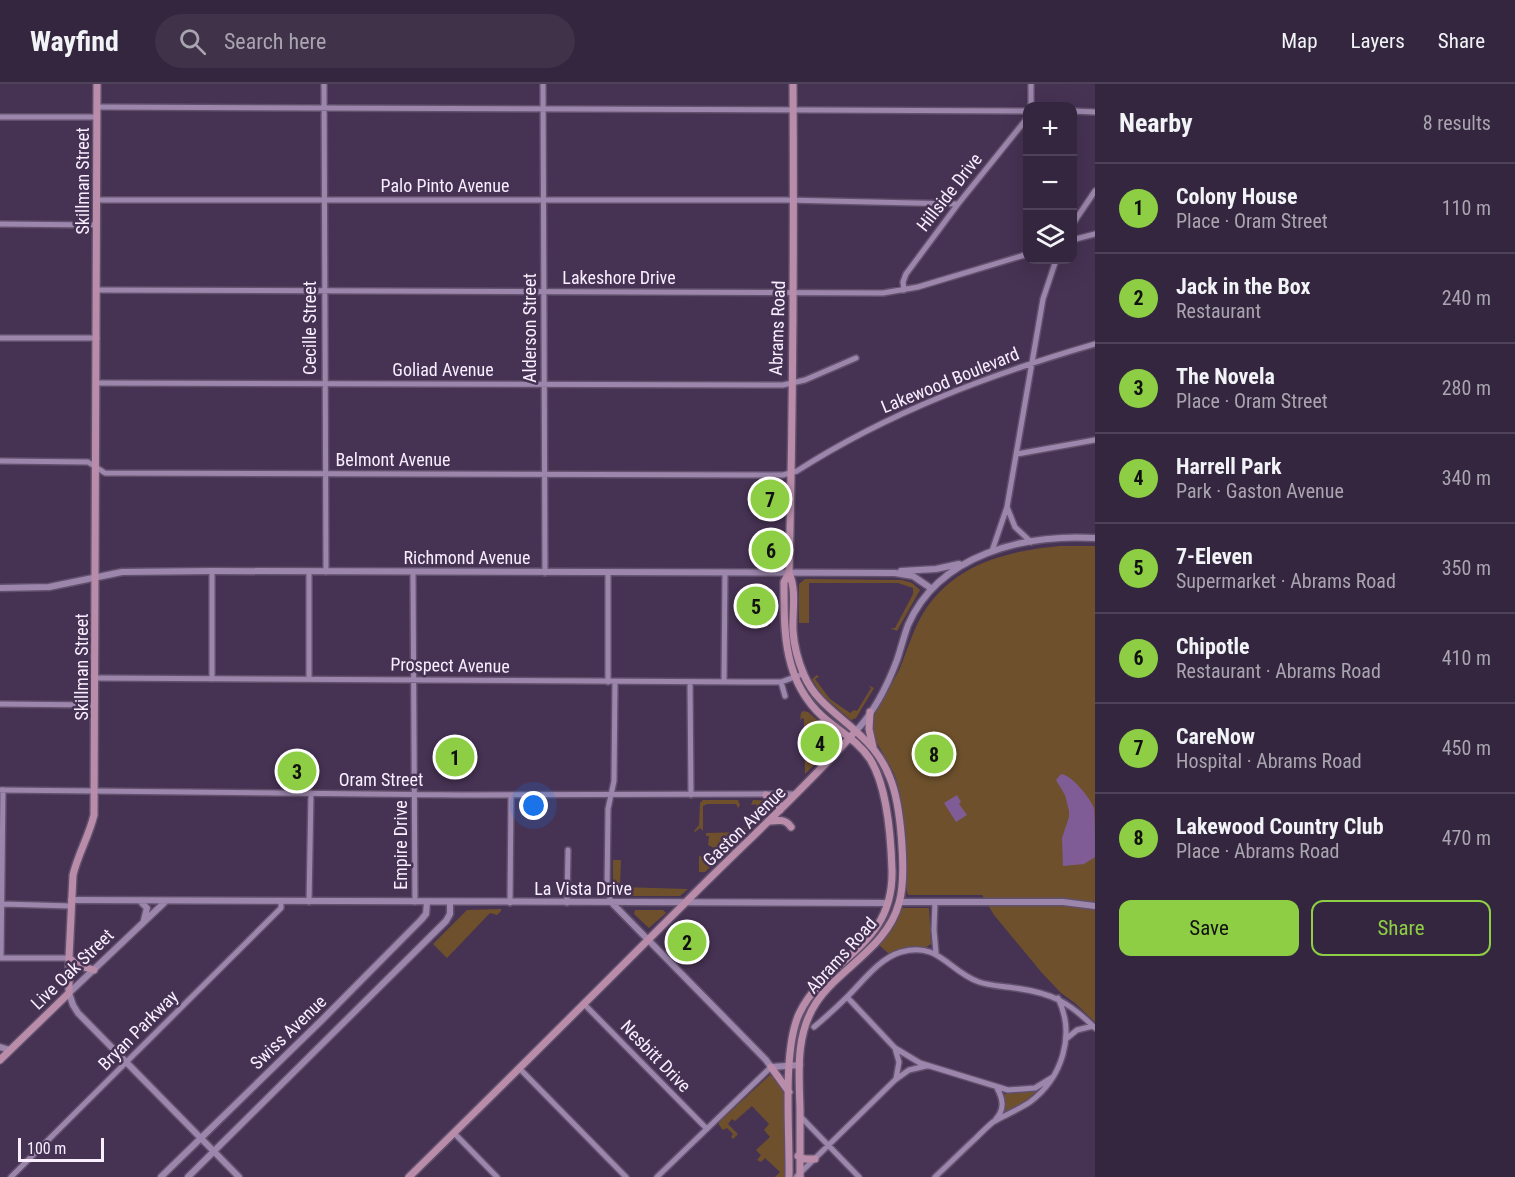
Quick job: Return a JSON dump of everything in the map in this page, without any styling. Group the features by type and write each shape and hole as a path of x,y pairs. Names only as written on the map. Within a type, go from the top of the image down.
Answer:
{"main road":[{"name":"Skillman Street","path":"69,993 71,903 76,863 90,832 94,815 95,790 97,84"},
{"name":"Abrams Road","path":"793,84 794,293 789,573 793,583 795,647 803,674 813,693 874,750 891,779 898,817 902,863 900,903 889,924 877,942 829,987 808,1018 800,1047 799,1176"},
{"name":"Abrams Road","path":"789,573 784,582 785,643 794,678 812,706 864,751 876,769 882,787 887,818 892,874 888,903 878,926 868,939 812,993 800,1012 793,1031 789,1093 789,1177"},
{"path":"870,712 869,729 874,750"},
{"name":"Gaston Avenue","path":"409,1177 685,903 770,822 856,731"},
{"path":"766,795 778,800 780,810"},
{"path":"887,818 898,817"},
{"path":"770,822 782,820 790,827"},
{"path":"69,958 77,965 94,970"},
{"name":"Live Oak Street","path":"0,1060 69,993"},
{"path":"800,1047 797,1039 812,1001 812,993"},
{"path":"771,1068 789,1093"},
{"path":"789,1148 800,1157 815,1159"}],"street":[{"name":"Cecille Street","path":"324,84 326,572"},
{"name":"Alderson Street","path":"543,84 545,573"},
{"path":"1031,84 1031,102"},
{"path":"98,107 1023,111"},
{"path":"1077,111 1095,111"},
{"path":"0,117 98,117"},
{"name":"Hillside Drive","path":"904,290 903,282 906,274 958,204 1023,123"},
{"path":"1077,218 1095,191"},
{"name":"Palo Pinto Avenue","path":"97,200 793,201 958,204"},
{"path":"0,224 97,225"},
{"path":"1077,239 1095,234"},
{"name":"Lakeshore Drive","path":"97,290 856,294 904,290 1023,255"},
{"path":"992,551 1007,507 1043,299 1055,264"},
{"path":"0,338 97,338"},
{"name":"Lakewood Boulevard","path":"790,474 912,409 1031,364 1095,344"},
{"name":"Goliad Avenue","path":"97,383 791,383 805,380 856,358"},
{"path":"1017,454 1095,440"},
{"name":"Belmont Avenue","path":"0,461 88,462 105,473 736,476 790,474"},
{"path":"1007,507 1015,527 1031,542"},
{"name":"Gaston Avenue","path":"856,731 870,712 894,667 908,625 921,603 946,575 968,561 992,551 1031,542 1095,538"},
{"path":"895,573 940,568 968,561"},
{"name":"Richmond Avenue","path":"0,588 49,587 96,576 141,571 212,571 895,573 913,576 932,589"},
{"path":"212,571 212,679"},
{"path":"309,572 309,679"},
{"name":"Empire Drive","path":"413,572 415,902"},
{"path":"608,573 614,781 608,809 607,892 612,903 764,1058 771,1068"},
{"path":"724,682 725,573"},
{"name":"Prospect Avenue","path":"96,678 781,682 803,674"},
{"path":"690,682 690,795"},
{"path":"781,682 785,696"},
{"path":"0,704 95,705"},
{"path":"1,790 1,958 69,958"},
{"name":"Oram Street","path":"1,790 311,794 798,794"},
{"path":"309,902 311,794"},
{"path":"510,903 511,795"},
{"path":"567,903 568,850"},
{"path":"140,901 147,908 144,922"},
{"name":"La Vista Drive","path":"2,904 140,901 1063,902 1095,906"},
{"name":"Live Oak Street","path":"69,993 166,901"},
{"name":"Bryan Parkway","path":"11,1177 281,908 281,902"},
{"path":"935,902 936,953"},
{"name":"Swiss Avenue","path":"161,1177 422,921 426,914 427,903"},
{"name":"Swiss Avenue","path":"188,1177 446,921 450,914 450,903"},
{"path":"814,1027 882,962 892,955 913,950 936,953 961,973 981,983 1033,990 1057,998 1073,1007 1094,1027"},
{"name":"Skillman Street","path":"69,993 78,1013 239,1177"},
{"path":"847,997 895,1048 927,1066 997,1088 1016,1091 1042,1085 1053,1077"},
{"path":"992,1123 1031,1101 1046,1088 1061,1062 1066,1039 1061,1007 1057,998"},
{"name":"Nesbitt Drive","path":"584,1004 706,1129"},
{"path":"323,1020 334,1031"},
{"path":"1066,1039 1077,1030 1094,1027"},
{"path":"0,1047 10,1050"},
{"path":"895,1048 899,1062 895,1080"},
{"path":"657,1177 771,1068 800,1065"},
{"path":"799,1176 895,1080 909,1070 927,1066"},
{"path":"520,1069 626,1177"},
{"path":"935,1177 992,1123 1002,1109 1002,1097 997,1088"},
{"path":"800,1116 859,1177"},
{"path":"454,1133 497,1177"}],"shaded area":[{"path":"1060,546 1095,546 1095,1022 1042,973 994,915 982,895 908,895 905,833 899,792 895,775 874,737 871,725 900,668 921,617 933,599 947,585 963,573 999,557"},
{"path":"805,579 902,580 912,583 920,590 897,631 890,628 895,628 913,594 913,588 898,583 809,583 809,623 799,623 799,584"},
{"path":"817,675 819,677 815,679 830,699 850,713 857,711 871,688 868,685 874,688 856,718 851,720 821,694 812,679"},
{"path":"803,711 808,712 835,735 835,744 805,774 804,719 800,720"},
{"path":"1061,774 1070,778 1085,793 1094,808 1095,857 1084,864 1063,866 1062,838 1069,811 1065,795 1056,780"},
{"path":"957,795 961,802 959,804 967,815 956,822 944,803"},
{"path":"703,800 738,800 740,805 738,808 736,804 703,806 703,831 700,828 695,832 699,825 700,803"},
{"path":"753,800 773,801 774,803 754,825 750,823 756,816 756,804 751,805"},
{"path":"743,827 747,833 705,872 699,872 699,856 710,858 714,853 714,848 708,845 709,836 706,836 706,833 742,832"},
{"path":"613,860 621,860 620,887 688,889 680,896 617,896 613,889"},
{"path":"902,908 929,908 931,944 923,948 889,954 879,945 892,930"},
{"path":"501,909 497,915 490,913 447,958 433,944 467,910"},
{"path":"635,910 663,910 666,913 649,928 634,914"},
{"path":"770,1075 778,1081 784,1091 784,1177 775,1177 780,1172 765,1158 761,1162 757,1160 761,1155 756,1150 770,1137 764,1130 769,1124 752,1106 728,1124 738,1134 733,1139 731,1137 733,1134 727,1128 723,1130 719,1125 719,1122"},
{"path":"1037,1091 1026,1101 1005,1113 1004,1094"}],"place":[{"name":"CareNow","path":"770,499"},
{"name":"Chipotle","path":"771,550"},
{"name":"7-Eleven","path":"756,606"},
{"name":"Harrell Park","path":"820,743"},
{"name":"Lakewood Country Club","path":"934,754"},
{"name":"Colony House","path":"455,757"},
{"name":"The Novela","path":"297,771"},
{"name":"Jack in the Box","path":"687,942"}]}
